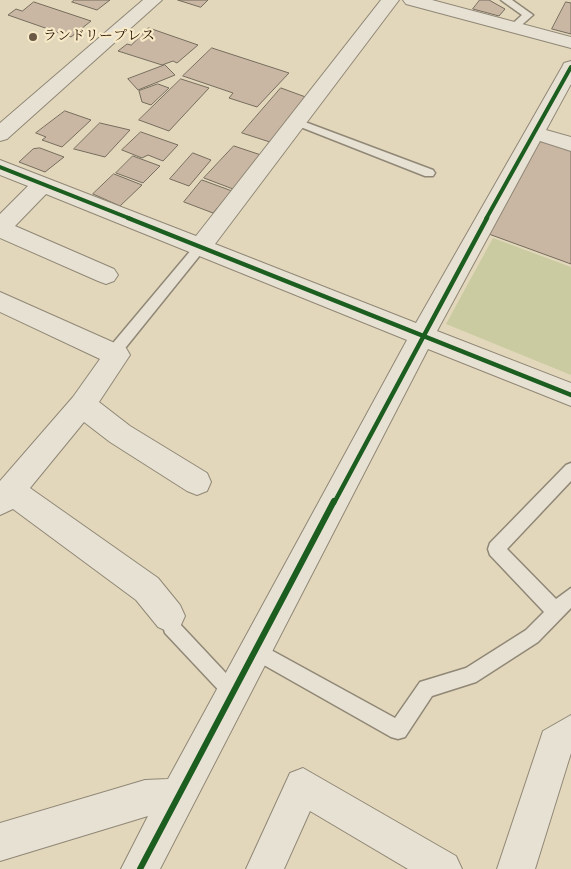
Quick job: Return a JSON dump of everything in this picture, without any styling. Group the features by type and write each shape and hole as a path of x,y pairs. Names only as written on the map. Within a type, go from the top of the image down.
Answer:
{"street":[{"path":"0,134 153,0"},
{"path":"201,246 390,0"},
{"path":"412,0 571,43"},
{"path":"140,869 422,335 571,67"},
{"path":"535,132 571,144"},
{"path":"0,167 571,395"},
{"path":"44,184 0,228 106,275"},
{"path":"0,301 116,355 82,405 5,496 147,589 169,616"},
{"path":"82,405 120,434 198,482"},
{"path":"516,869 555,743 571,732"},
{"path":"265,869 303,786 443,869"},
{"path":"0,842 145,798 179,797"}],"lane":[{"path":"506,0 528,15 513,28"},
{"path":"297,122 429,173"},
{"path":"113,354 201,246"},
{"path":"556,612 496,550 570,474"},
{"path":"254,650 398,730 426,688 470,676 532,636 571,596"},
{"path":"169,616 171,627 232,692"}],"green space":[{"path":"493,238 571,267 571,375 446,324"}],"building":[{"path":"75,0 110,0 97,10 72,2"},
{"path":"178,0 208,0 201,7"},
{"path":"480,0 489,0 505,9 499,16 473,9"},
{"path":"34,2 91,21 71,37 8,15 16,9 22,11"},
{"path":"566,2 571,3 571,34 552,29"},
{"path":"149,28 198,45 177,63 173,61 162,65 118,51 127,44 131,45"},
{"path":"212,48 289,73 257,107 229,98 233,93 183,76"},
{"path":"165,65 175,75 138,90 128,79"},
{"path":"181,79 209,88 169,131 139,120"},
{"path":"158,84 169,88 151,105 142,102 139,91"},
{"path":"281,88 311,99 273,143 242,133"},
{"path":"65,111 91,120 62,147 42,140 46,137 36,133"},
{"path":"100,123 130,130 105,157 74,149"},
{"path":"141,132 178,145 163,161 148,155 142,158 122,150"},
{"path":"539,137 571,147 571,264 486,233"},
{"path":"234,146 261,155 233,189 204,178"},
{"path":"40,148 64,157 45,172 19,162 33,149"},
{"path":"193,153 211,160 189,186 170,179"},
{"path":"133,156 160,166 143,183 116,173"},
{"path":"114,174 142,185 120,206 93,194"},
{"path":"202,180 232,191 213,213 184,202"}],"cycle path":[{"path":"140,869 422,335 571,67"},
{"path":"0,167 571,395"}],"place":[{"name":"ランドリープレス","path":"33,37"}]}
